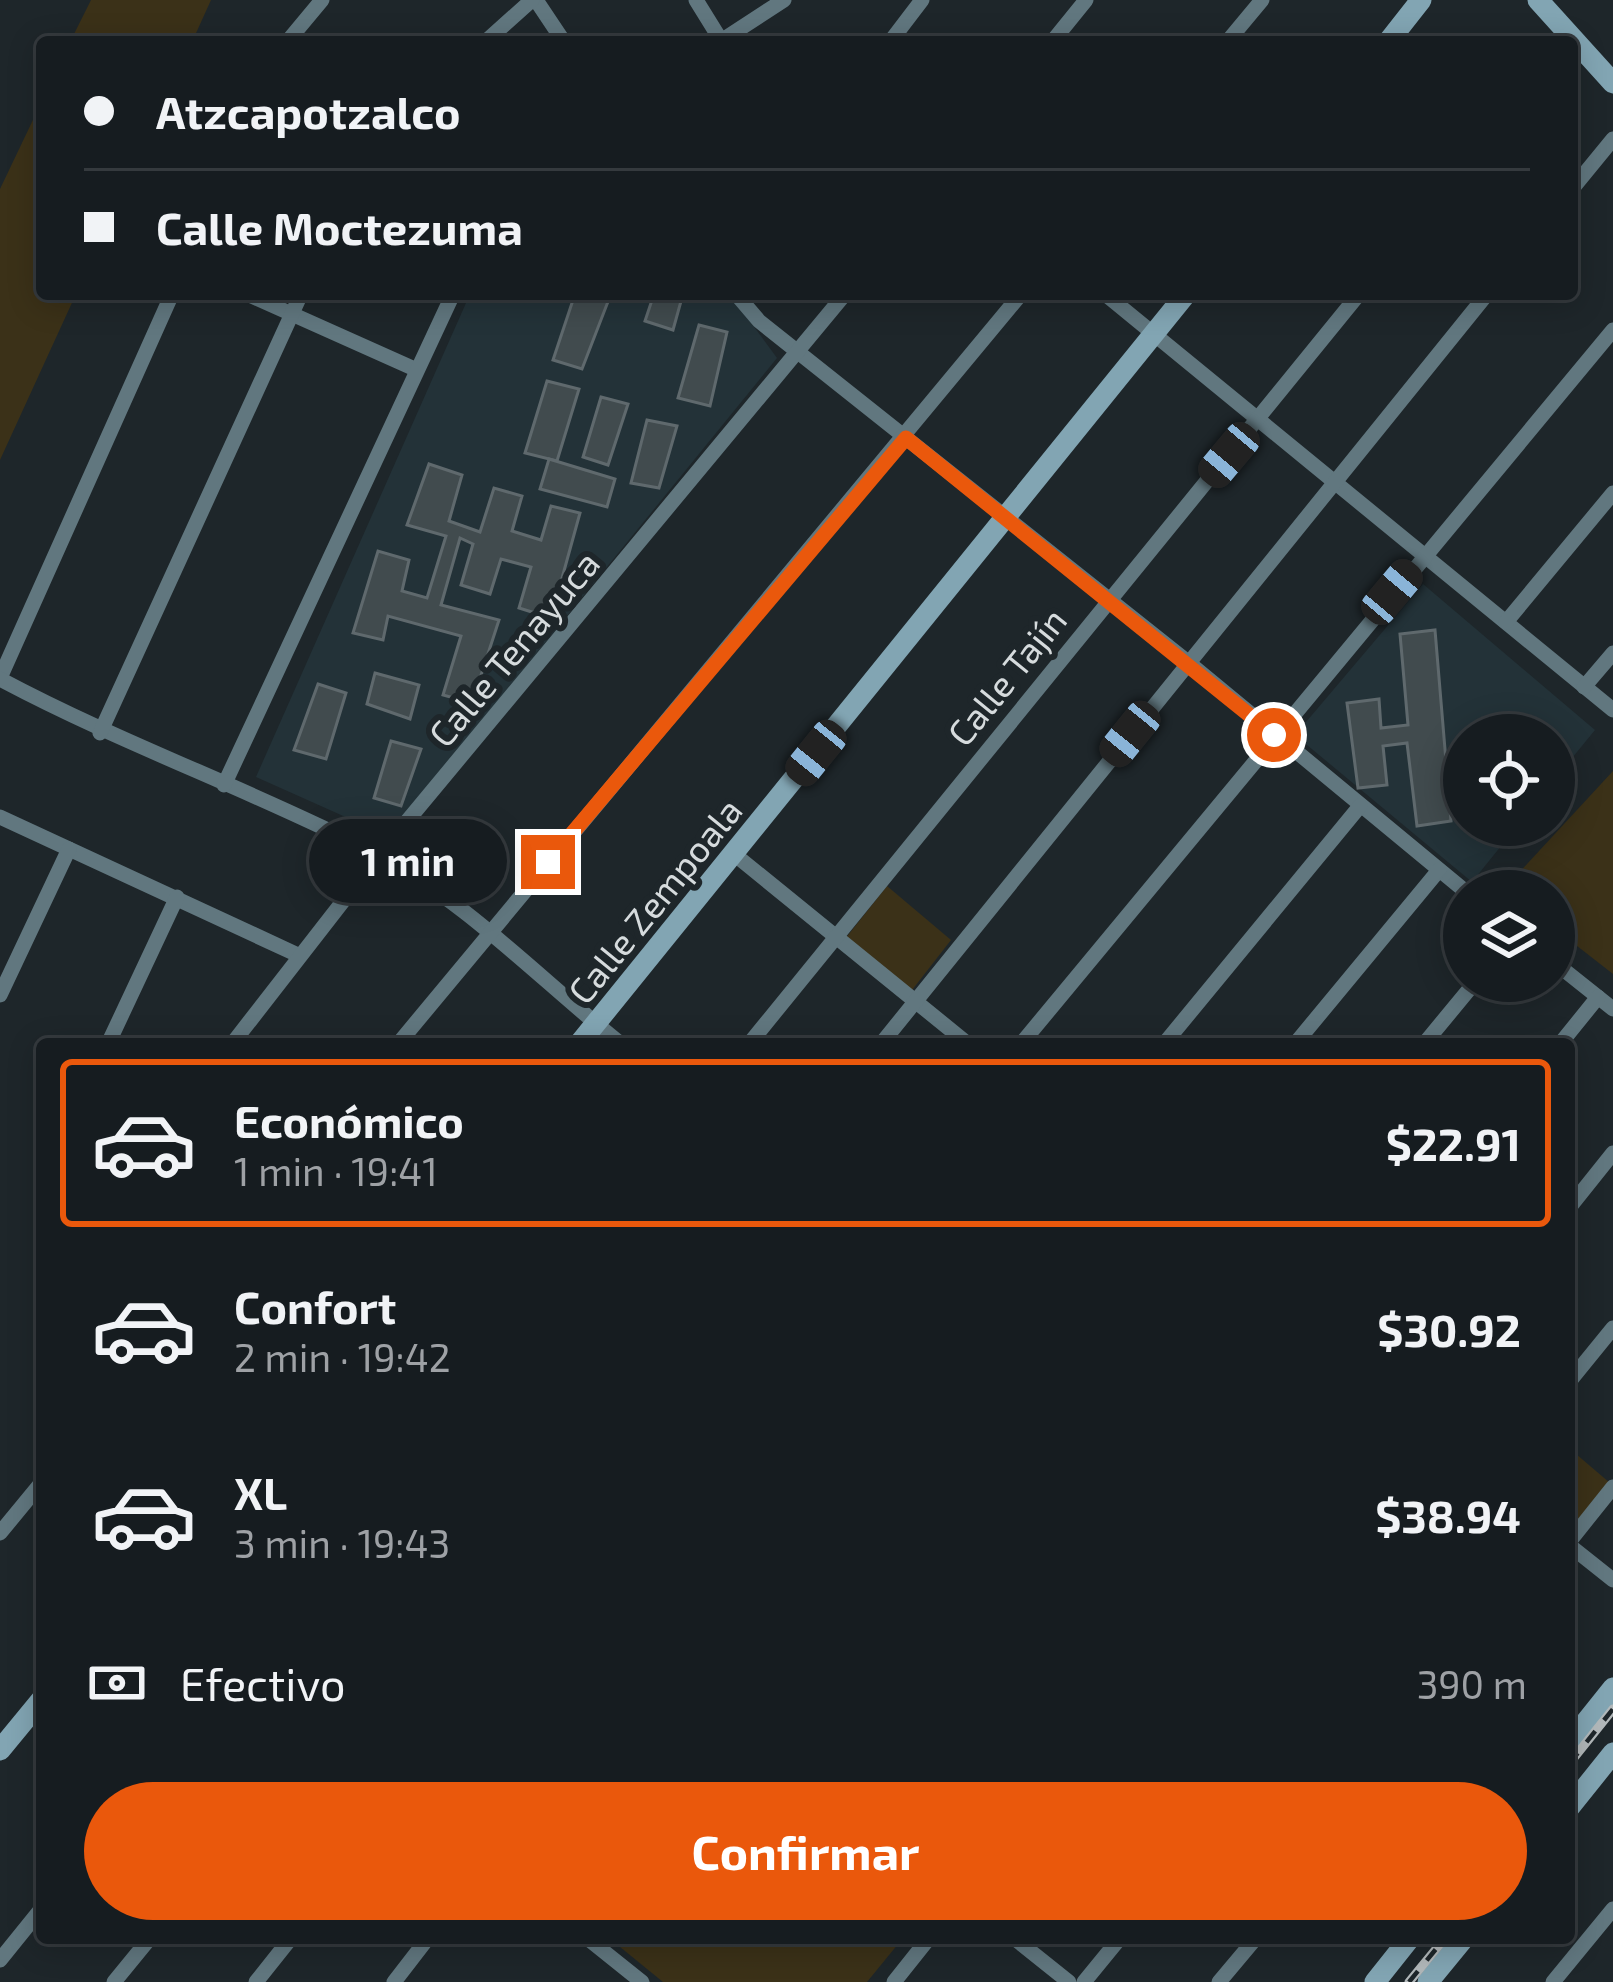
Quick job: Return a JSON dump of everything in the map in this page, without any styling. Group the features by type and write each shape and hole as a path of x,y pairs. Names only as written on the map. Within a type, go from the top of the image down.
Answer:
{"street":[{"path":"292,36 322,0"},
{"path":"492,36 534,0 560,36"},
{"path":"696,0 718,36"},
{"path":"729,36 784,0"},
{"path":"895,36 922,0"},
{"path":"1057,36 1086,0"},
{"path":"1232,36 1262,0"},
{"path":"1393,36 1421,0"},
{"path":"1578,42 1613,82"},
{"path":"1578,182 1613,139"},
{"path":"169,300 0,679 100,733 379,855 488,932 614,1038"},
{"path":"259,300 417,370"},
{"path":"100,733 299,300"},
{"path":"224,785 450,300"},
{"path":"741,300 759,322 1109,598 1443,873"},
{"name":"Calle Tenayuca","path":"236,1038 379,855 840,300"},
{"path":"403,1038 1016,300"},
{"path":"1112,300 1613,710"},
{"name":"Calle Zempoala","path":"584,1038 1181,300"},
{"name":"Calle Tajín","path":"754,1038 1354,300"},
{"path":"886,1038 1482,300"},
{"path":"1026,1038 1613,330"},
{"path":"1506,622 1613,493"},
{"path":"1584,687 1613,653"},
{"path":"1169,1038 1360,806"},
{"path":"0,817 298,956"},
{"path":"0,995 68,849"},
{"path":"734,854 961,1038"},
{"path":"1299,1038 1439,870"},
{"path":"111,1038 177,897"},
{"path":"1575,979 1613,1010"},
{"path":"1565,1038 1598,997"},
{"path":"1429,1038 1459,1002"},
{"path":"1575,1200 1613,1153"},
{"path":"1575,1375 1613,1328"},
{"path":"1575,1535 1613,1487"},
{"path":"0,1533 36,1489"},
{"path":"1575,1548 1613,1580"},
{"path":"1575,1735 1613,1688"},
{"path":"0,1750 36,1706"},
{"path":"1575,1800 1613,1753"},
{"path":"1553,1982 1613,1910"},
{"path":"0,1960 36,1915"},
{"path":"114,1982 145,1944"},
{"path":"256,1982 286,1944"},
{"path":"394,1982 423,1944"},
{"path":"594,1944 642,1982"},
{"path":"894,1982 924,1944"},
{"path":"1020,1944 1058,1979"},
{"path":"1084,1982 1115,1944"},
{"path":"1219,1982 1251,1944"},
{"path":"1375,1982 1406,1944"},
{"path":"1428,1982 1459,1944"}],"shaded area":[{"path":"91,0 211,0 195,36 73,36"},
{"path":"36,114 36,300 73,300 0,460 0,189"},
{"path":"467,300 734,300 777,358 388,836 256,777"},
{"path":"1423,584 1595,730 1575,754 1575,714 1443,714 1443,846 1501,846 1482,870 1458,870 1295,735"},
{"path":"1613,771 1613,974 1575,944 1575,870 1521,870 1544,846 1575,846 1575,812"},
{"path":"887,886 951,940 909,994 845,939"},
{"path":"1575,1453 1610,1483 1575,1527"},
{"path":"616,1944 898,1944 867,1982 663,1982"}],"building":[{"path":"573,300 609,300 582,369 553,360"},
{"path":"652,300 681,300 673,330 645,321"},
{"path":"699,325 727,332 710,406 678,398"},
{"path":"547,381 579,389 557,461 525,453"},
{"path":"601,397 628,404 608,465 583,457"},
{"path":"647,420 677,426 659,488 631,483"},
{"path":"549,459 615,479 607,507 540,489"},
{"path":"429,464 462,475 449,521 480,532 494,488 522,496 512,531 541,540 551,506 580,513 551,618 519,608 531,567 501,559 490,594 461,585 473,544 460,538 441,605 499,620 472,703 443,695 461,636 388,616 383,640 353,633 378,551 409,560 402,591 427,598 446,536 407,525"},
{"path":"1435,630 1443,726 1443,822 1417,826 1407,743 1383,746 1387,785 1358,788 1347,703 1379,699 1381,728 1408,725 1400,634"},
{"path":"375,673 419,685 410,719 367,704"},
{"path":"318,684 346,693 326,759 294,750"},
{"path":"391,741 421,749 401,806 374,798"}],"railway":[{"path":"1575,1756 1613,1709"},
{"path":"1409,1982 1440,1944"}],"route":[{"path":"548,862 906,438 1274,735"}]}
